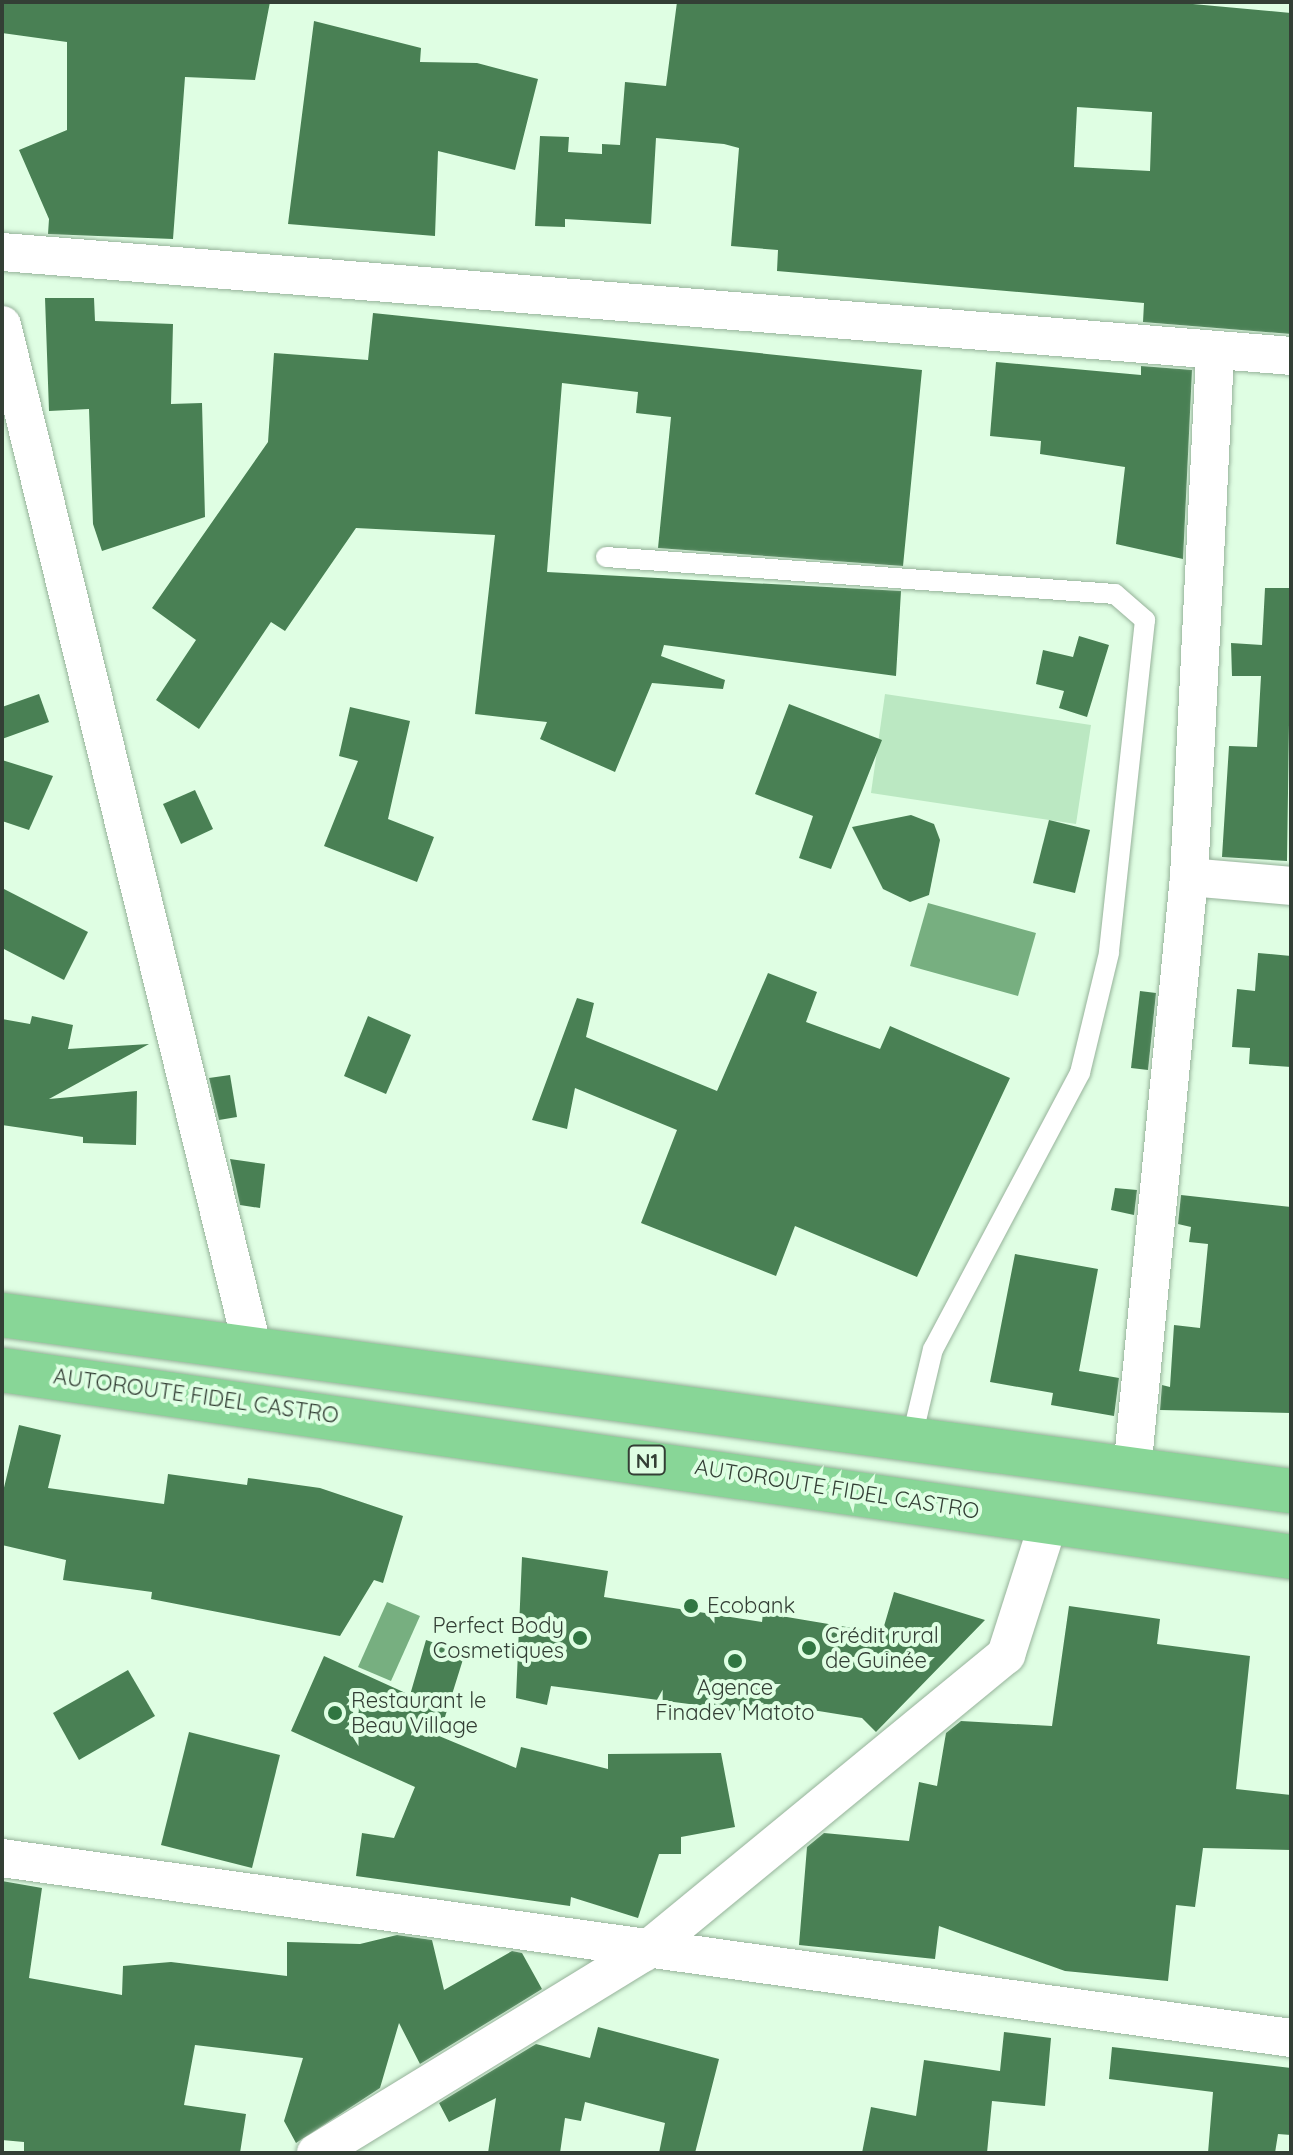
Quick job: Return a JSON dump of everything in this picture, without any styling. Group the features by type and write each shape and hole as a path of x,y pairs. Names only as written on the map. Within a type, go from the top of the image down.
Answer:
{"highway":[{"path":"2,1315 1291,1491"},
{"name":"AUTOROUTE FIDEL CASTRO","path":"2,1370 1291,1557"}],"street":[{"path":"2,252 1215,355 1291,356"},
{"path":"2,325 253,1350"},
{"path":"1132,1471 1189,877 1215,355"},
{"path":"1189,877 1291,886"},
{"path":"325,2151 643,1953 1006,1655 1049,1521"},
{"path":"2,1858 643,1953 1291,2038"}],"lane":[{"path":"606,557 1115,594 1145,620 1109,953 1080,1073 933,1349 911,1441"}],"shaded area":[{"path":"885,694 1091,725 1076,824 871,793"},
{"path":"928,903 1036,933 1018,996 910,966"},
{"path":"387,1602 420,1616 391,1681 358,1667"}],"building":[{"path":"2,2 270,2 255,80 185,77 173,239 48,234 49,219 19,150 67,130 67,42 2,33"},
{"path":"677,2 1171,2 1291,13 1291,334 1143,322 1144,303 777,271 778,250 731,246 739,148 724,144 656,138 651,224 565,219 565,227 535,226 540,136 569,137 568,152 602,154 602,144 620,145 625,82 666,86","holes":["1077,107 1152,112 1150,171 1074,167"]},
{"path":"314,21 421,48 420,62 477,63 538,79 515,170 438,151 435,236 288,224"},
{"path":"45,298 94,298 95,321 173,324 171,404 202,403 205,517 102,551 93,524 89,409 49,411"},
{"path":"373,313 922,370 903,566 658,548 671,417 636,413 638,392 562,383 547,572 901,591 896,676 664,645 661,656 725,680 723,689 652,683 615,772 540,739 547,722 475,714 495,535 356,528 285,631 271,622 199,729 156,700 196,640 152,608 268,442 274,353 368,360"},
{"path":"996,362 1141,375 1141,366 1192,370 1183,559 1116,544 1125,467 1040,454 1041,441 990,436"},
{"path":"1265,588 1291,588 1287,861 1222,857 1229,746 1257,747 1261,676 1232,676 1231,643 1262,645"},
{"path":"1079,636 1109,645 1087,717 1059,708 1064,691 1036,684 1043,650 1073,657"},
{"path":"39,694 49,722 2,739 2,707"},
{"path":"789,704 882,740 831,869 799,858 813,816 755,794"},
{"path":"350,707 410,721 388,819 434,837 417,882 324,846 358,761 339,756"},
{"path":"2,760 53,776 29,830 2,821"},
{"path":"195,790 213,829 181,844 163,804"},
{"path":"911,815 934,824 940,840 929,895 910,902 883,889 852,827"},
{"path":"1049,820 1090,830 1075,893 1033,883"},
{"path":"2,888 88,932 64,980 2,948"},
{"path":"1258,953 1291,956 1291,1067 1249,1064 1250,1048 1232,1047 1237,989 1255,991"},
{"path":"768,973 817,992 806,1022 880,1049 890,1026 1010,1078 917,1277 795,1226 776,1276 641,1223 677,1130 575,1088 567,1129 532,1120 577,998 594,1003 586,1037 717,1091"},
{"path":"1140,991 1156,993 1148,1070 1131,1068"},
{"path":"32,1016 73,1025 68,1049 149,1044 49,1099 137,1091 136,1145 83,1143 83,1137 2,1125 2,1019 30,1024"},
{"path":"368,1016 411,1035 386,1094 344,1076"},
{"path":"230,1075 237,1117 219,1120 209,1078"},
{"path":"230,1159 265,1164 260,1208 240,1205"},
{"path":"1115,1188 1137,1190 1134,1215 1111,1210"},
{"path":"1181,1195 1291,1207 1291,1413 1160,1410 1162,1385 1170,1387 1174,1325 1200,1328 1208,1244 1189,1242 1191,1227 1178,1224"},
{"path":"1015,1254 1098,1269 1079,1371 1119,1378 1114,1416 1051,1405 1053,1393 990,1382"},
{"path":"19,1425 61,1435 48,1488 164,1504 168,1474 247,1485 248,1478 320,1488 403,1516 383,1583 374,1580 340,1636 151,1599 152,1592 63,1580 66,1560 2,1545 2,1496"},
{"path":"522,1557 608,1571 604,1597 762,1622 763,1613 882,1633 894,1592 985,1620 876,1732 862,1718 775,1704 773,1715 551,1686 547,1705 516,1698"},
{"path":"1069,1606 1160,1619 1157,1644 1250,1656 1236,1789 1291,1795 1291,1850 1203,1848 1195,1907 1176,1905 1168,1981 1065,1971 939,1926 935,1959 799,1945 807,1847 824,1833 909,1841 919,1782 937,1786 946,1733 961,1721 1052,1726"},
{"path":"426,1640 465,1653 439,1736 516,1768 521,1747 608,1769 608,1754 721,1753 735,1827 681,1837 681,1854 659,1854 638,1918 571,1897 570,1906 356,1876 362,1833 394,1838 415,1787 291,1731 324,1656 410,1695"},
{"path":"128,1670 155,1716 79,1760 53,1713"},
{"path":"189,1732 280,1755 252,1868 161,1845"},
{"path":"2,1881 42,1888 29,1978 122,1995 123,1966 171,1962 287,1976 287,1942 360,1944 397,1935 432,1940 444,1990 512,1951 522,1953 542,1989 420,2064 399,2023 380,2088 296,2143 284,2121 303,2058 195,2045 184,2105 246,2114 240,2153 24,2153 24,2142 2,2140"},
{"path":"598,2027 719,2059 695,2153 659,2153 665,2123 585,2102 581,2121 565,2118 560,2153 488,2153 496,2098 449,2122 439,2103 536,2044 590,2058"},
{"path":"1004,2032 1051,2038 1045,2106 992,2101 987,2153 862,2153 871,2107 916,2116 924,2060 1000,2071"},
{"path":"1112,2047 1291,2068 1291,2135 1278,2134 1275,2153 1208,2153 1213,2092 1109,2079"}],"place":[{"name":"Ecobank","path":"691,1606"},
{"name":"Perfect Body Cosmetiques","path":"580,1638"},
{"name":"Crédit rural de Guinée","path":"809,1648"},
{"name":"Agence Finadev Matoto","path":"735,1661"},
{"name":"Restaurant le Beau Village","path":"335,1713"}]}
